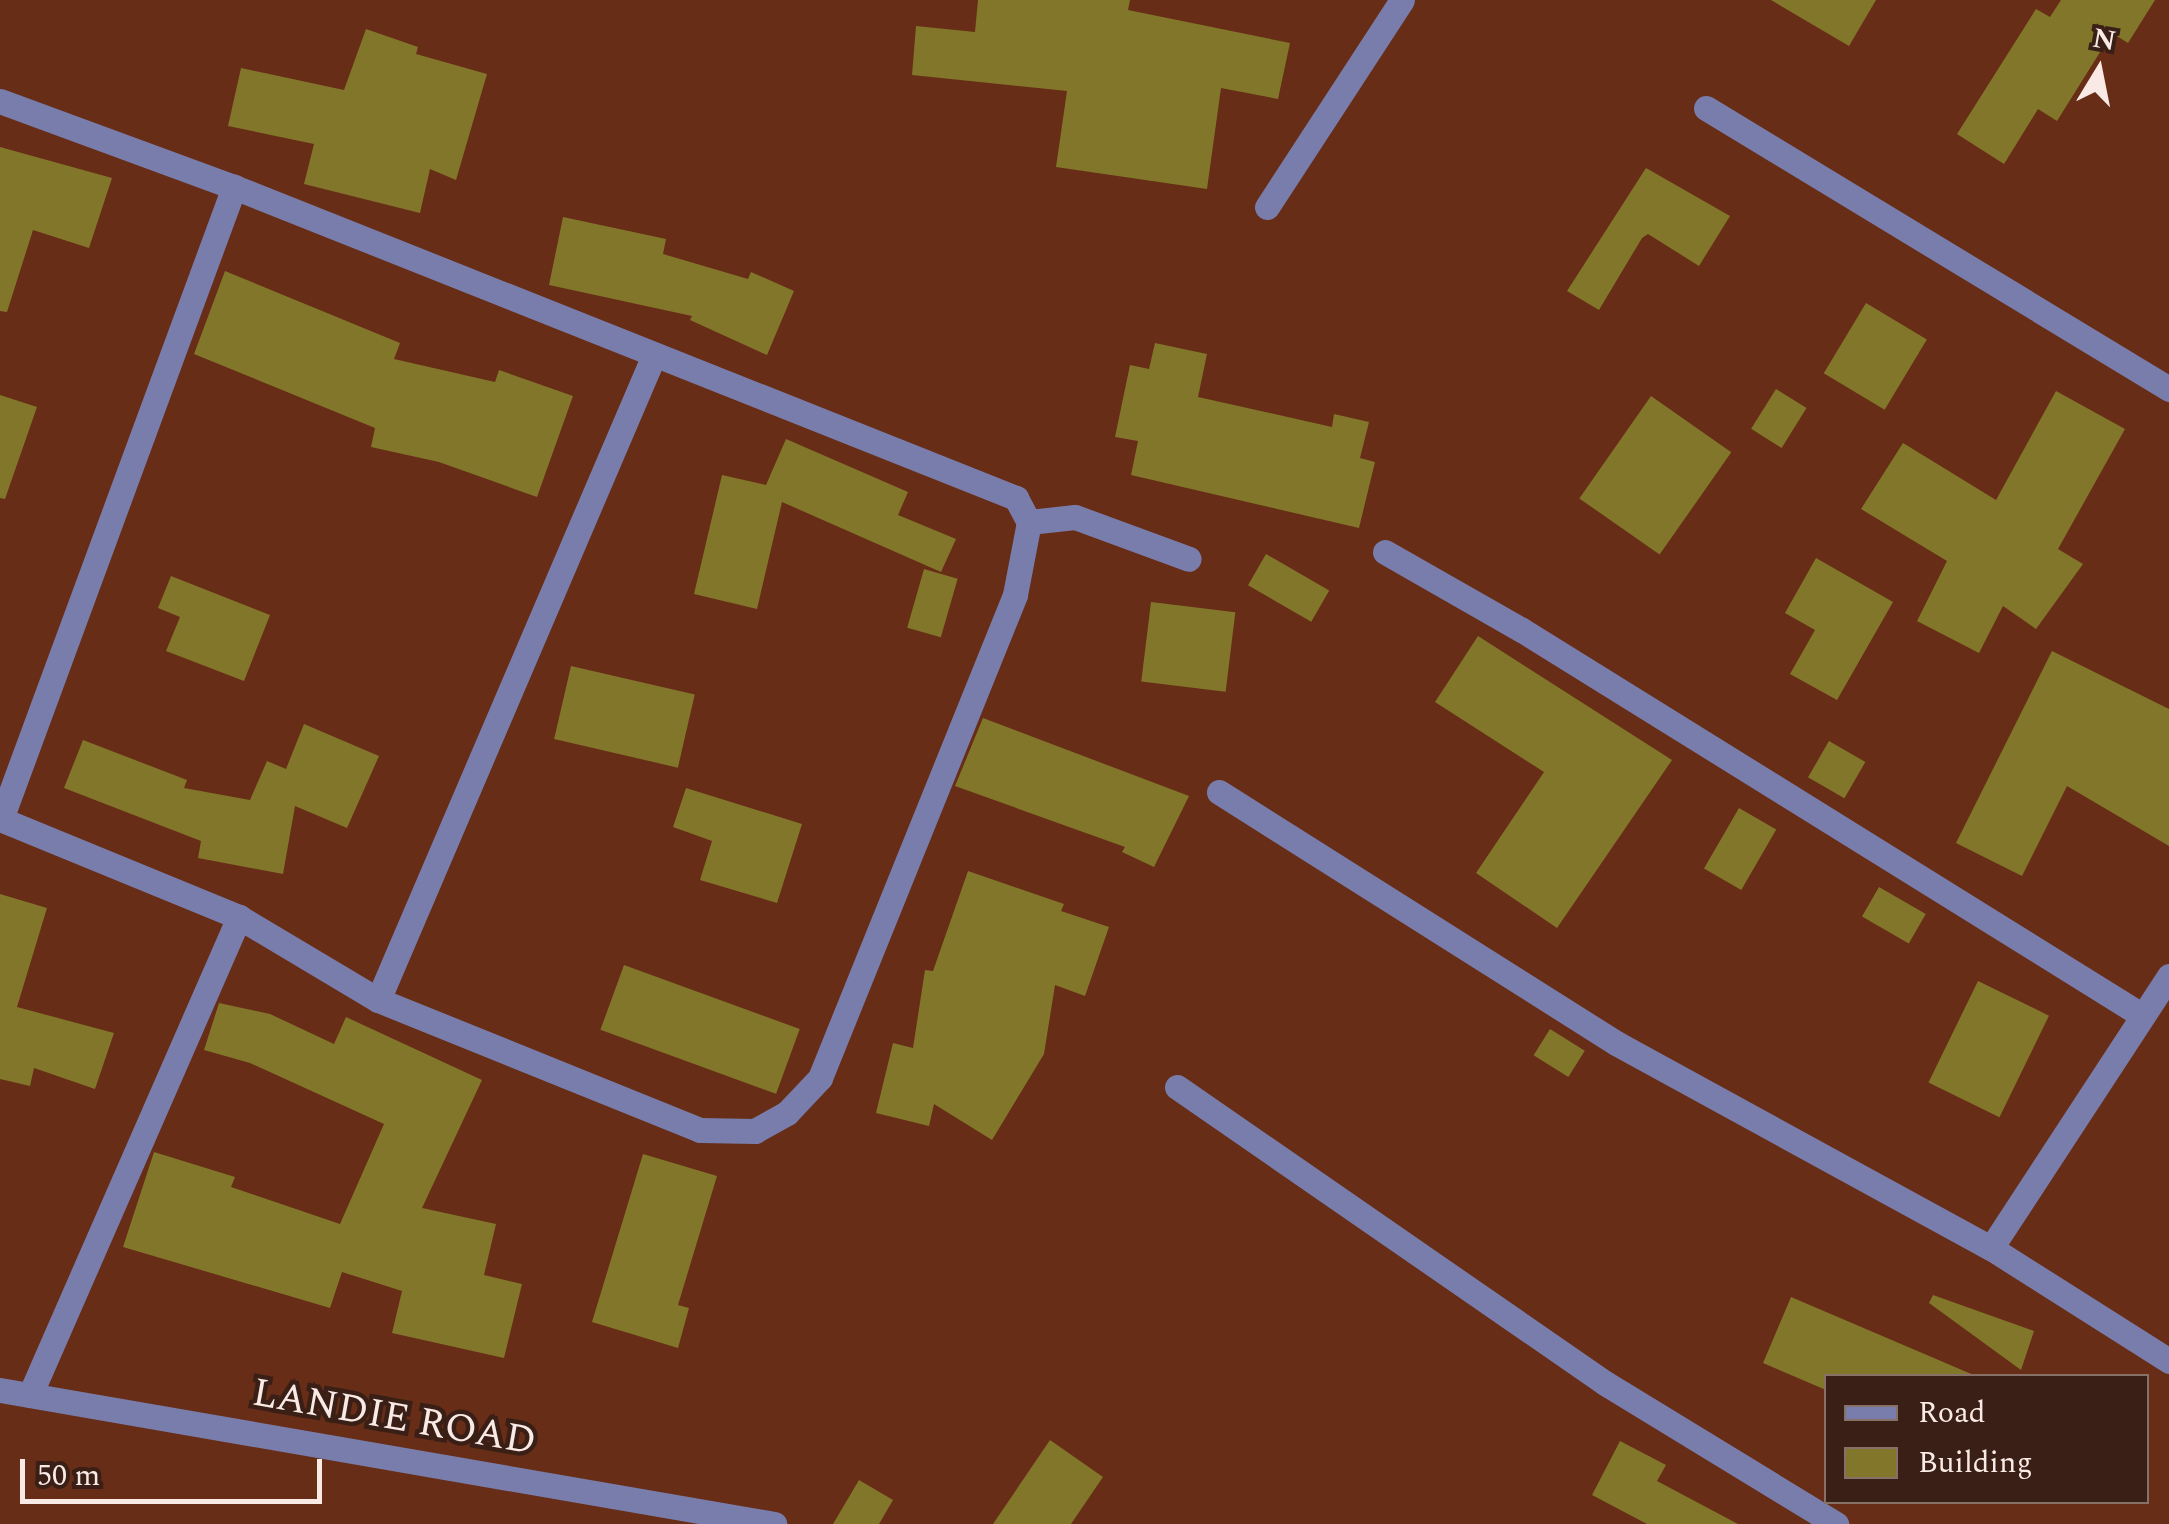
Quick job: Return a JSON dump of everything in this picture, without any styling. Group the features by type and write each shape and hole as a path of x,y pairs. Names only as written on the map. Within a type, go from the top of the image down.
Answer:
{"street":[{"path":"1267,206 1402,0"},
{"path":"0,101 234,187 1016,498 1029,522 1014,595 820,1078 787,1113 756,1132 700,1130 378,1000 239,917 0,819 234,187"},
{"path":"1706,108 2169,389"},
{"path":"378,1000 654,356"},
{"path":"1029,522 1075,517 1189,559"},
{"path":"1385,552 1522,630 2140,1014"},
{"path":"1219,792 1616,1042 1991,1248 2169,1361"},
{"path":"30,1395 239,917"},
{"path":"1991,1248 2140,1014 2168,979"},
{"path":"1177,1087 1605,1383 1836,1524"},
{"name":"LANDIE ROAD","path":"0,1390 774,1524"}],"building":[{"path":"978,0 1130,0 1128,10 1290,43 1278,99 1221,88 1207,189 1056,167 1067,91 912,75 916,26 975,32"},
{"path":"1771,0 1876,0 1849,46"},
{"path":"2061,0 2155,0 2128,43 2112,33 2057,121 2038,109 2004,164 1957,134 2036,9 2050,17"},
{"path":"366,29 418,47 416,54 487,74 456,180 430,169 420,213 304,184 314,144 228,126 241,68 344,90"},
{"path":"0,147 112,178 89,248 33,230 7,312 0,311"},
{"path":"1646,168 1730,216 1699,266 1648,234 1642,238 1599,310 1567,291"},
{"path":"563,217 666,239 663,254 748,279 751,272 794,291 767,355 690,320 692,316 549,285"},
{"path":"225,271 400,343 394,359 495,382 499,370 573,396 537,497 439,462 371,447 375,428 194,354"},
{"path":"1866,303 1927,340 1885,410 1824,373"},
{"path":"1155,343 1207,354 1198,397 1332,427 1334,414 1369,422 1360,458 1375,462 1359,528 1131,475 1138,441 1115,437 1130,365 1149,369"},
{"path":"1776,389 1807,408 1782,448 1751,429"},
{"path":"2056,391 2125,429 2058,549 2083,564 2036,629 2003,606 1979,653 1917,621 1947,561 1861,509 1903,443 1996,500"},
{"path":"0,395 37,407 5,499 0,498"},
{"path":"1651,396 1731,452 1660,555 1579,498"},
{"path":"786,439 908,492 898,515 956,539 941,572 782,502 757,609 694,594 722,475 766,485"},
{"path":"1266,554 1329,590 1311,622 1248,585"},
{"path":"1816,558 1893,602 1837,700 1790,674 1815,630 1785,613"},
{"path":"924,569 958,579 941,637 907,628"},
{"path":"171,576 270,615 244,681 166,651 180,617 158,608"},
{"path":"1151,602 1235,612 1226,692 1141,681"},
{"path":"1478,636 1672,760 1557,928 1476,873 1544,772 1435,702"},
{"path":"2052,651 2169,709 2169,846 2067,786 2022,876 1956,843"},
{"path":"571,666 695,695 678,768 554,739"},
{"path":"983,718 1189,796 1154,867 1122,852 1125,847 955,786"},
{"path":"304,724 379,756 347,828 295,806 283,874 198,858 201,841 64,788 83,740 187,780 184,788 250,800 267,761 286,769"},
{"path":"1829,741 1865,762 1844,798 1808,777"},
{"path":"686,788 802,824 777,903 700,880 712,841 673,827"},
{"path":"1739,808 1776,830 1741,890 1704,869"},
{"path":"968,871 1064,904 1061,911 1109,927 1085,996 1055,985 1044,1054 992,1140 934,1104 929,1126 876,1113 893,1043 913,1048 925,970 933,971"},
{"path":"1879,887 1926,914 1909,943 1862,916"},
{"path":"0,894 47,908 17,1007 114,1033 95,1089 34,1068 30,1086 0,1079"},
{"path":"624,965 800,1029 776,1094 600,1030"},
{"path":"1978,981 2049,1016 1999,1117 1928,1083"},
{"path":"219,1003 270,1014 334,1044 346,1017 482,1080 422,1208 496,1224 484,1275 522,1284 504,1358 392,1333 402,1291 342,1272 330,1308 123,1247 154,1152 235,1177 231,1187 340,1224 384,1124 250,1063 204,1050"},
{"path":"1550,1029 1585,1051 1568,1077 1534,1055"},
{"path":"643,1154 717,1176 678,1305 689,1308 678,1348 592,1322"},
{"path":"1933,1295 2034,1331 2021,1370 1929,1303"},
{"path":"1791,1297 1971,1374 1824,1374 1824,1389 1763,1363"},
{"path":"1050,1440 1103,1477 1071,1524 993,1524"},
{"path":"1620,1441 1666,1465 1657,1481 1738,1524 1647,1524 1592,1495"},
{"path":"859,1480 893,1500 879,1524 833,1524"}]}
